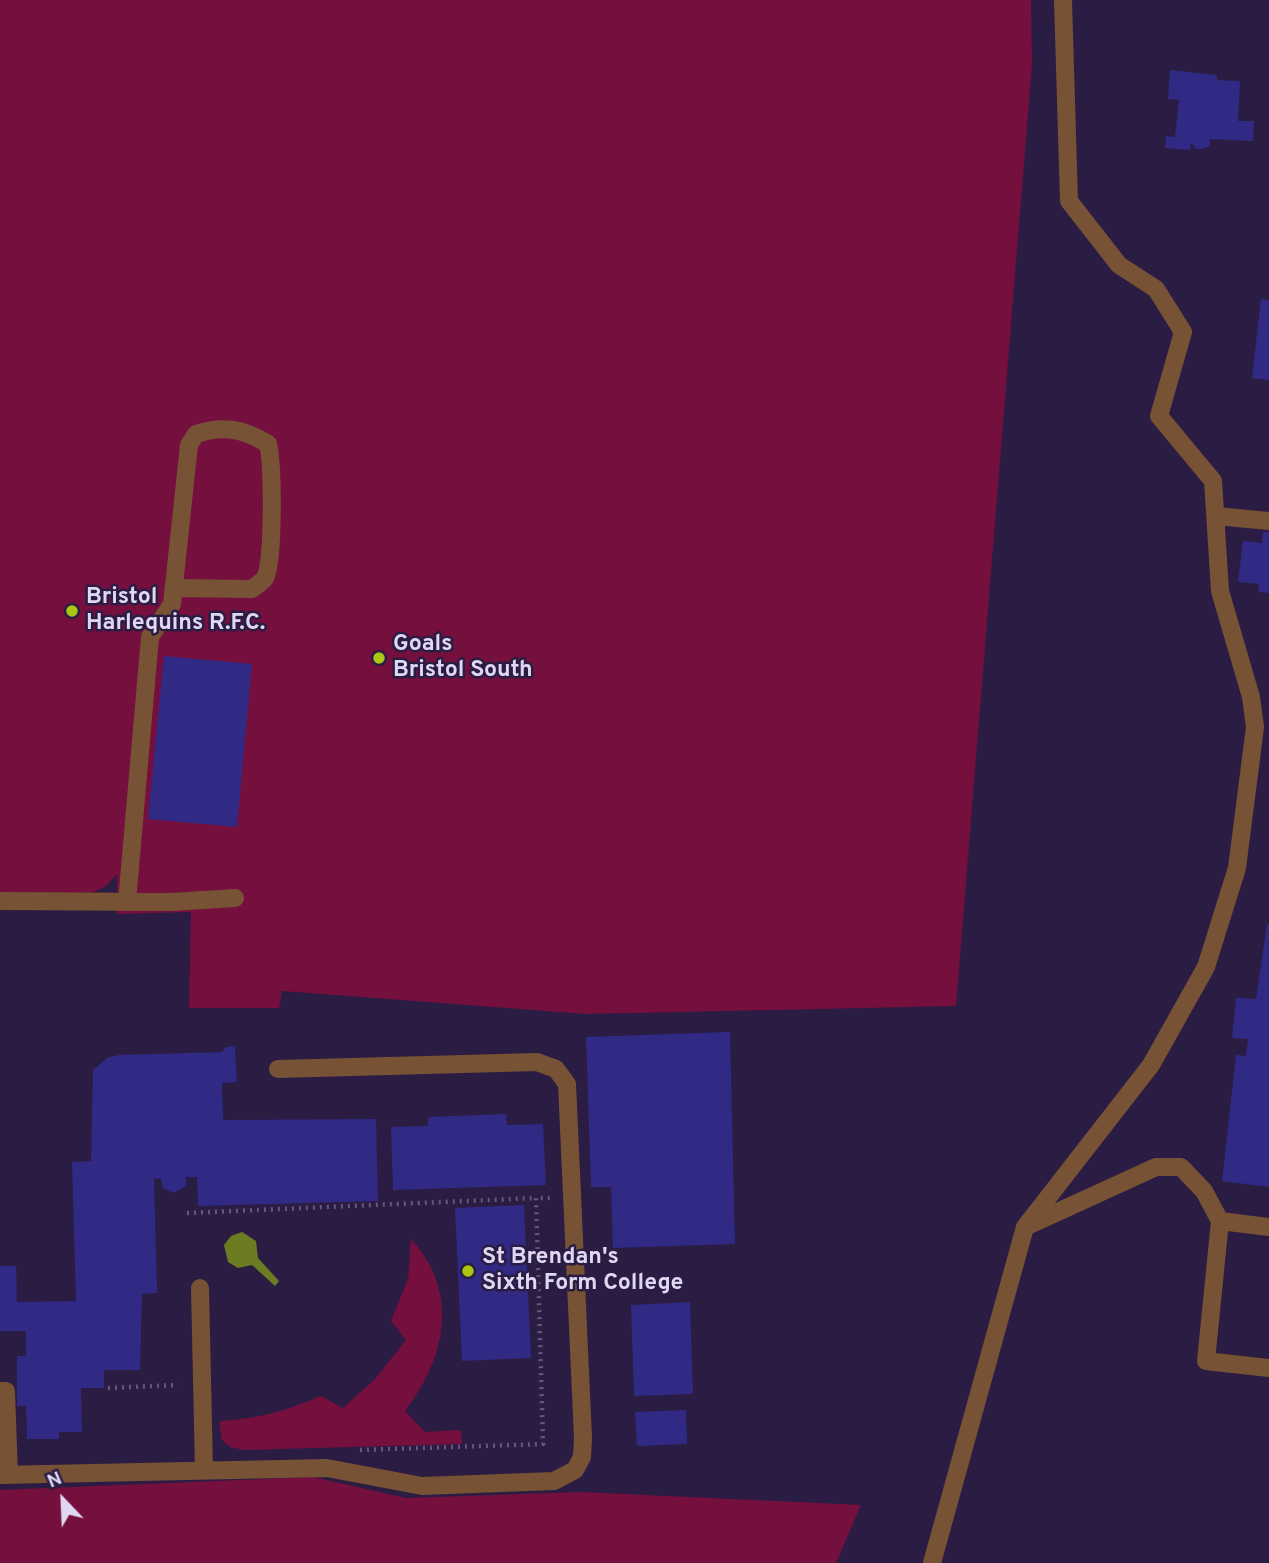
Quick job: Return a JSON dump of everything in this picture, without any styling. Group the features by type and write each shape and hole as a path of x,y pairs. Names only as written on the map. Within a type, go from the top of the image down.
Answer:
{"lane":[{"path":"932,1563 1025,1227 1151,1065 1206,967 1237,868 1255,727 1251,697 1220,591 1213,481 1159,416 1183,331 1156,289 1119,265 1069,201 1063,0"},
{"path":"127,902 150,637 172,604 189,445 196,434 209,429 226,428 248,432 268,444 272,461 268,561 264,578 253,589 174,588"},
{"path":"1216,516 1269,521"},
{"path":"0,901 127,902 235,898"},
{"path":"0,1391 6,1391 4,1475 327,1468 422,1486 554,1481 575,1471 582,1457 583,1438 572,1197 566,1084 556,1069 537,1062 278,1069"},
{"path":"1025,1227 1156,1167 1181,1167 1204,1191 1220,1221 1206,1360 1269,1368"},
{"path":"1220,1221 1269,1227"},
{"path":"200,1288 204,1471"}],"path":[{"path":"187,1213 572,1197"},
{"path":"350,1450 543,1444 536,1198"},
{"path":"178,1372 178,1395"},
{"path":"108,1388 178,1385"}],"shaded area":[{"path":"0,0 1031,0 1032,64 956,1006 586,1014 282,991 279,1008 189,1008 191,912 117,914 117,874 106,886 86,896 0,892"},
{"path":"242,1232 256,1241 258,1258 279,1281 275,1286 252,1265 238,1268 228,1262 224,1245 231,1236"},
{"path":"411,1239 426,1259 436,1281 442,1325 430,1369 405,1411 425,1432 461,1430 462,1444 244,1450 230,1447 222,1440 219,1421 271,1413 321,1396 343,1408 375,1379 406,1340 391,1321 408,1279"},
{"path":"313,1477 406,1498 581,1492 861,1505 836,1563 0,1563 0,1490"}],"building":[{"path":"1170,70 1217,75 1217,80 1240,81 1238,121 1254,121 1253,141 1210,139 1210,146 1203,149 1196,149 1191,143 1190,150 1165,148 1166,136 1175,137 1179,100 1168,99"},
{"path":"1261,299 1269,300 1269,380 1252,378"},
{"path":"1263,532 1269,532 1269,593 1258,592 1259,584 1238,582 1243,541 1262,543"},
{"path":"164,656 252,664 237,827 148,819"},
{"path":"1267,924 1269,1187 1222,1181 1236,1055 1246,1056 1248,1039 1232,1038 1236,998 1256,999"},
{"path":"730,1032 735,1244 613,1248 611,1187 591,1187 586,1037"},
{"path":"235,1046 237,1082 222,1083 223,1120 376,1119 378,1201 198,1206 197,1177 186,1177 186,1186 174,1193 163,1188 161,1179 154,1178 157,1293 142,1294 140,1370 104,1370 104,1388 81,1388 82,1432 59,1432 59,1439 27,1439 26,1406 17,1406 17,1356 26,1356 26,1331 0,1331 0,1266 16,1266 17,1302 76,1301 72,1162 91,1161 93,1070 107,1058 119,1055 222,1052 226,1047"},
{"path":"506,1114 507,1125 543,1124 546,1185 393,1190 391,1127 428,1126 428,1117"},
{"path":"524,1205 531,1358 462,1361 455,1208"},
{"path":"690,1302 693,1394 634,1396 631,1305"},
{"path":"686,1410 687,1444 637,1446 635,1412"}],"place":[{"name":"Bristol Harlequins R.F.C.","path":"72,611"},
{"name":"Goals Bristol South","path":"379,658"},
{"name":"St Brendan's Sixth Form College","path":"468,1271"}]}
